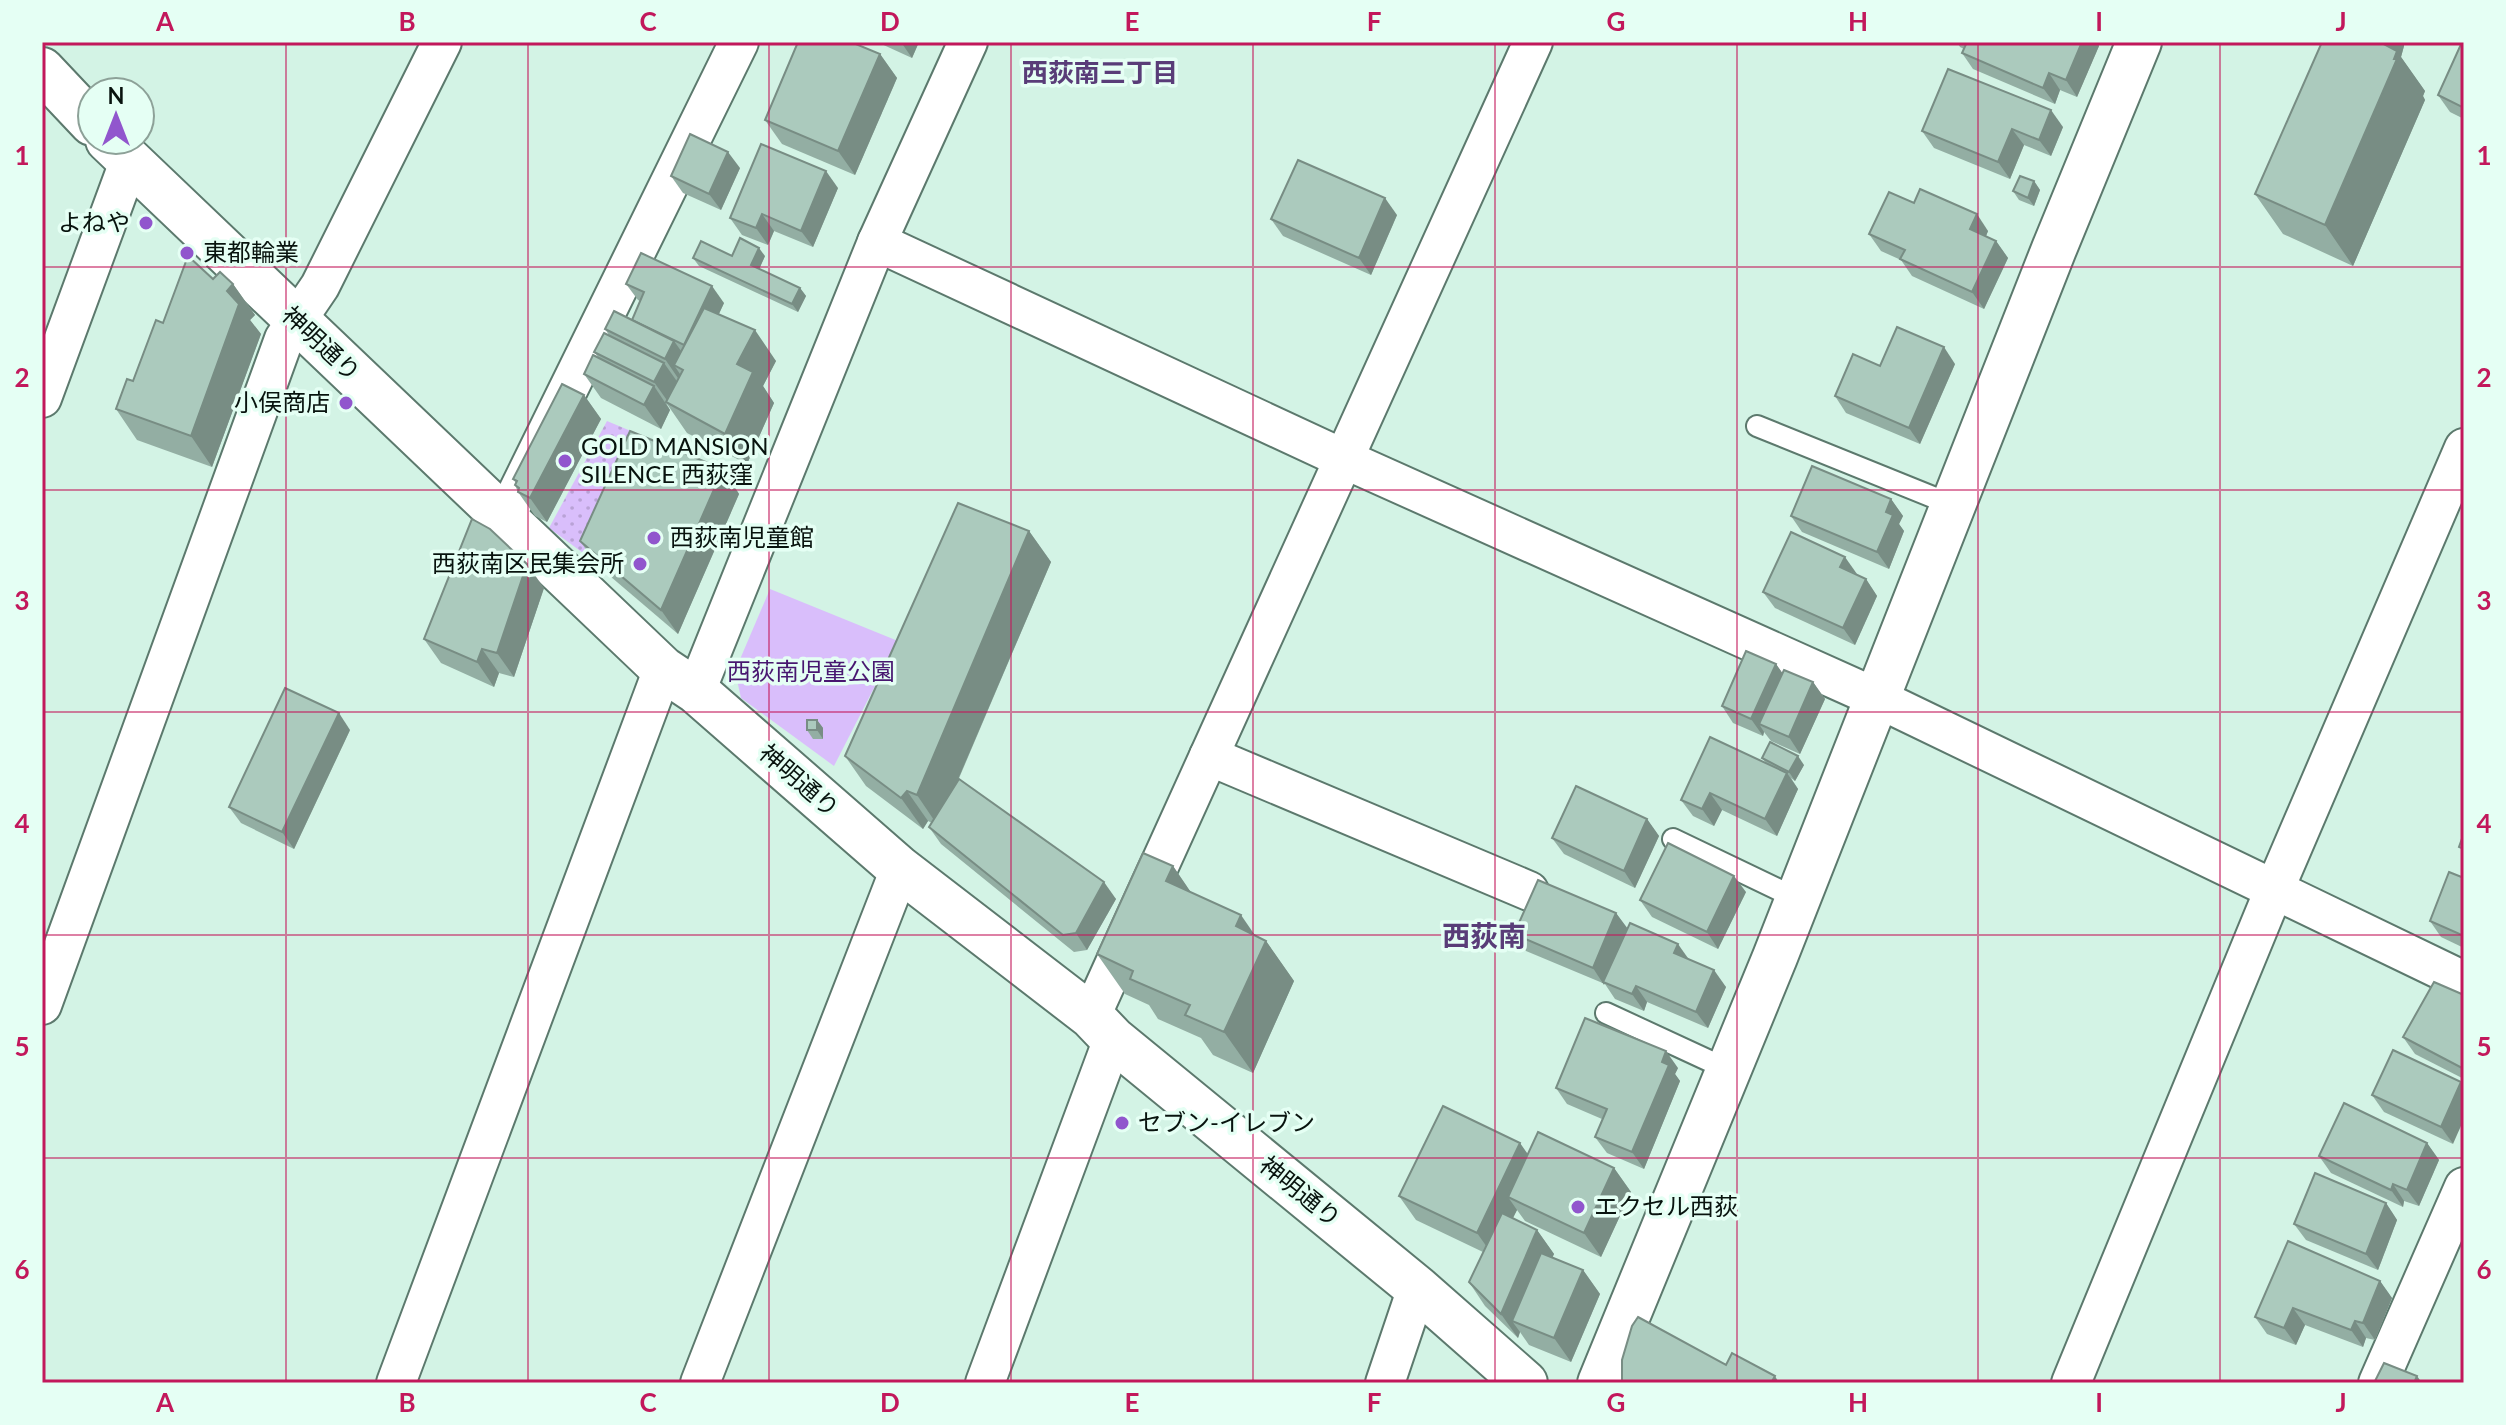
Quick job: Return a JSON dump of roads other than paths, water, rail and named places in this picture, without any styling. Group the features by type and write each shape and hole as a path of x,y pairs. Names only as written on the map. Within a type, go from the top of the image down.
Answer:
{"street":[{"path":"42,1005 284,339 320,286 442,42"},
{"path":"505,518 739,42"},
{"path":"396,1383 679,680 968,42"},
{"path":"985,1383 1102,1028 1209,756 1533,42"},
{"path":"1600,1383 1879,699 2054,249 2139,42"},
{"path":"42,70 76,106"},
{"path":"42,398 116,156"},
{"name":"神明通り","path":"123,156 679,680 900,869 1102,1028 1417,1288 1525,1383"},
{"path":"877,242 1344,459 1879,699 2464,981"},
{"path":"2071,1383 2275,888 2464,448"},
{"path":"1209,756 1529,891"},
{"path":"700,1383 900,869"},
{"path":"2378,1383 2464,1187"},
{"path":"1385,1383 1417,1288"}],"lane":[{"path":"1757,426 1955,506"},
{"path":"1673,839 1798,899"},
{"path":"1606,1013 1729,1070"}],"place":[{"name":"よねや","path":"146,223"},
{"name":"東都輪業","path":"187,253"},
{"name":"小俣商店","path":"346,403"},
{"name":"GOLD MANSION SILENCE 西荻窪","path":"565,461"},
{"name":"西荻南児童館","path":"654,538"},
{"name":"西荻南区民集会所","path":"640,564"},
{"name":"セブン-イレブン","path":"1122,1123"},
{"name":"エクセル西荻","path":"1578,1207"}],"district":[{"name":"西荻南三丁目","path":"1100,73"},
{"name":"西荻南","path":"1484,936"}],"park label":[{"name":"西荻南児童公園","path":"811,672"}]}
